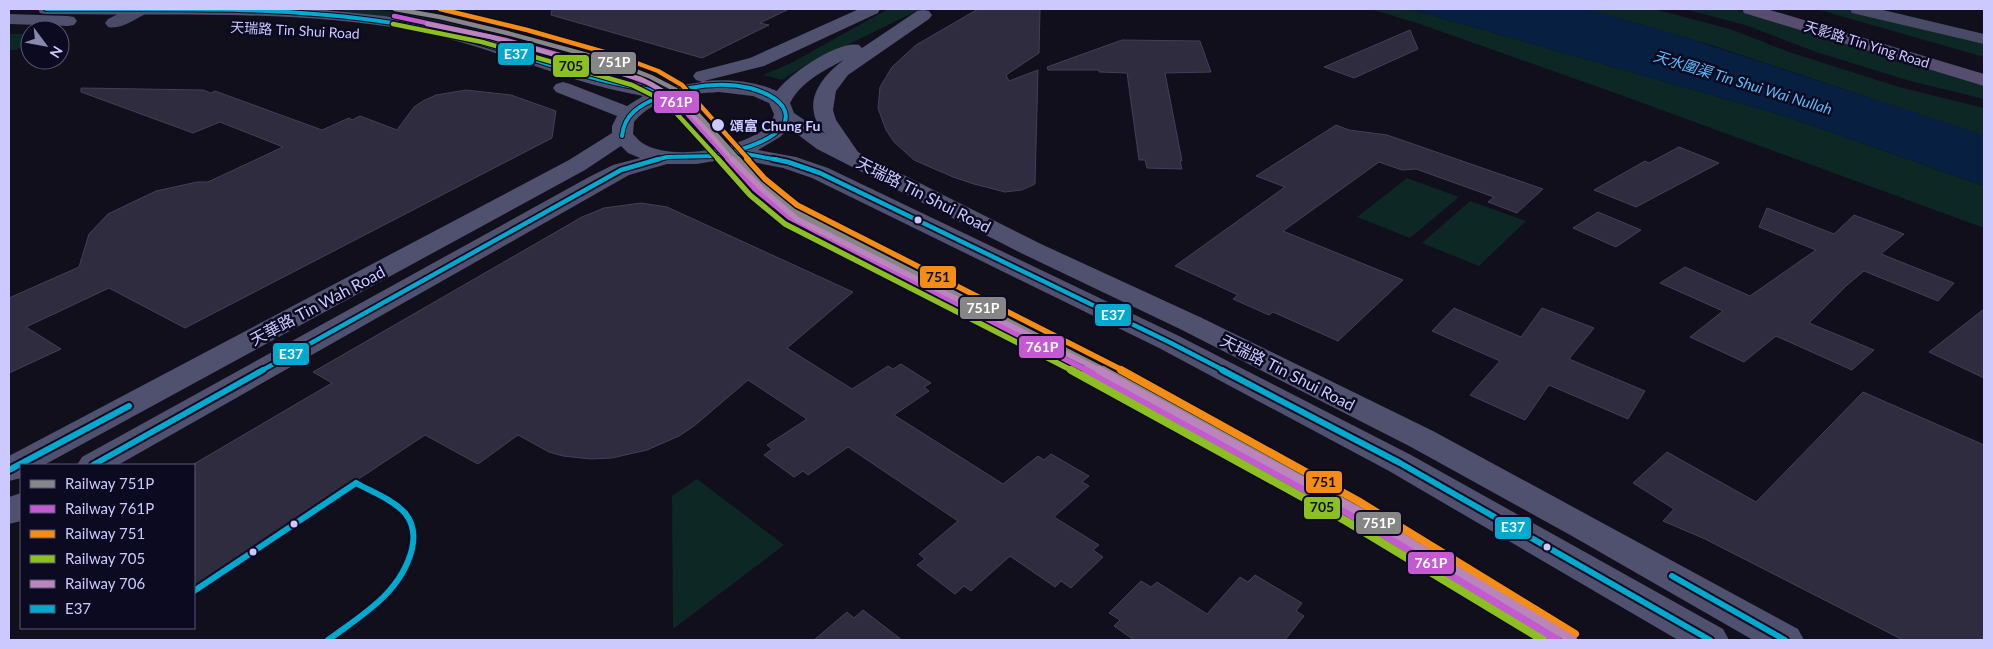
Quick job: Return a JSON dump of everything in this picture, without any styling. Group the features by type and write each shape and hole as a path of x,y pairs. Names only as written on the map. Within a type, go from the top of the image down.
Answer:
{"main road":[{"name":"天瑞路 Tin Shui Road","path":"46,9 277,12 385,21 467,37 626,87 669,93"},
{"path":"140,9 147,15 156,16 284,23 322,29"},
{"path":"582,74 616,80 650,81 720,73 758,62 873,9"},
{"path":"669,93 741,75 780,60 873,9"},
{"name":"天影路 Tin Ying Road","path":"1750,9 1984,80"},
{"name":"天影路 Tin Ying Road","path":"1786,9 1984,68"},
{"path":"666,157 714,156 752,146 775,132 782,124 782,110 786,90 803,75 929,12"},
{"path":"851,157 826,120 823,110 826,90 841,72 929,12"},
{"name":"天瑞路 Tin Shui Road","path":"9,19 322,29 378,35 443,50 580,93 626,125 630,145 666,157"},
{"name":"天瑞路 Tin Shui Road","path":"698,87 719,86 756,90 770,96 782,110 824,144 1032,249 1192,324 1422,439 1785,640"},
{"name":"天華路 Tin Wah Road","path":"20,464 576,165 626,125 640,106 669,93"},
{"name":"天瑞路 Tin Shui Road","path":"735,152 780,160 820,172 1169,342 1400,463 1710,640"},
{"name":"天華路 Tin Wah Road","path":"95,464 597,182 621,170 666,157"},
{"path":"9,512 20,506"}],"street":[{"path":"114,23 140,9"},
{"path":"1858,9 1984,39"}],"green space":[{"path":"346,9 377,10 439,19 590,59 581,63 464,30 421,21 340,12"},
{"path":"888,9 921,9 804,66 782,80 763,75 791,63"},
{"path":"1370,9 1410,9 1785,116 1984,186 1984,228 1618,94 1420,24"},
{"path":"1586,9 1654,9 1730,29 1789,52 1899,87 1984,108 1984,136 1711,45"},
{"path":"1684,9 1734,9 1984,84 1984,99 1910,81 1816,52 1745,25"},
{"path":"1816,9 1850,9 1984,42 1984,57"},
{"path":"9,34 20,34 20,48 9,50"},
{"path":"1407,178 1459,197 1410,238 1357,217"},
{"path":"1470,201 1526,221 1479,266 1422,243"},
{"path":"697,479 784,545 673,629 672,496"}],"water":[{"name":"天水圍渠 Tin Shui Wai Nullah","path":"1410,9 1586,9 1675,34 1984,135 1984,186 1785,116"}],"building":[{"path":"552,9 789,9 760,23 769,25 702,58 551,15"},
{"path":"978,9 1040,9 1039,53 1006,75 1009,81 1038,70 1035,184 1022,190 1005,192 974,184 914,160 894,142 886,130 878,108 880,87 892,67 916,45"},
{"path":"1410,30 1418,49 1354,78 1324,67"},
{"path":"1122,40 1200,41 1211,72 1165,73 1182,169 1147,168 1145,160 1139,160 1127,73 1099,72 1099,70 1048,70 1047,67"},
{"path":"81,88 203,90 211,93 215,91 322,130 349,118 352,120 360,116 397,130 414,107 423,101 436,95 466,90 511,95 556,111 552,138 185,328 109,288 26,327 61,349 9,373 9,298 79,267 89,234 108,214 156,191 197,182 208,182 283,147 220,122 193,133 81,92"},
{"path":"1336,125 1349,130 1387,135 1543,189 1517,213 1488,202 1494,197 1416,169 1402,170 1379,162 1283,231 1403,280 1338,341 1273,312 1269,315 1233,299 1238,295 1175,266 1285,187 1256,176"},
{"path":"1679,147 1719,163 1636,207 1594,190 1645,161 1649,163"},
{"path":"641,203 667,207 853,292 787,348 852,389 888,366 893,369 901,364 931,383 924,387 929,391 894,415 1003,484 1038,456 1044,460 1051,454 1089,476 1082,482 1089,486 1054,517 1099,545 1093,550 1103,557 1071,588 1061,581 1055,587 1010,556 971,591 964,586 955,594 917,565 925,559 919,554 958,521 848,447 808,475 803,471 794,477 764,455 772,449 767,445 807,419 748,380 694,426 679,436 647,450 612,458 591,459 563,456 549,452 518,435 478,464 425,435 195,587 194,464 332,383 313,372 582,217 604,208"},
{"path":"1767,208 1834,234 1854,215 1904,234 1881,254 1954,283 1938,301 1864,271 1847,285 1809,323 1874,350 1852,370 1776,336 1744,362 1690,337 1723,311 1660,283 1685,267 1750,296 1816,250 1759,227"},
{"path":"1598,212 1641,230 1616,247 1573,228"},
{"path":"1454,308 1521,337 1542,308 1594,328 1569,359 1645,391 1628,419 1549,385 1525,420 1470,395 1500,361 1432,331"},
{"path":"1984,309 1984,378 1929,352"},
{"path":"1863,392 1984,445 1984,640 1903,640 1705,539 1663,521 1674,509 1633,483 1667,452 1756,502"},
{"path":"1255,575 1302,603 1296,611 1304,616 1285,640 1134,640 1114,626 1120,620 1109,613 1141,581 1151,587 1157,582 1207,614 1240,577 1248,582"},
{"path":"863,610 902,640 814,640 847,612 854,618"}],"rail line":[{"name":"751P","path":"395,9 463,22 600,58 664,83 676,90 760,184 793,211 1121,379 1354,508 1571,640"},
{"name":"751","path":"440,9 475,16 618,56 645,65 670,77 682,85 765,179 797,205 1125,372 1358,501 1575,634"},
{"name":"761P","path":"394,16 461,29 598,65 623,73 660,89 671,96 755,189 789,217 1117,386 1350,514 1557,640"},
{"name":"705","path":"393,24 460,37 526,54 620,80 655,95 666,102 750,195 785,224 1114,392 1346,521 1543,640"},
{"name":"706","path":"427,24 491,37 641,79 656,85 680,102 747,175 797,219 1125,383 1358,511 1573,640"}],"transit line":[{"name":"E37","path":"46,9 278,11 371,19 449,34 605,81 669,93"},
{"name":"E37","path":"622,136 628,117 637,109 668,94 695,87 738,86 764,93 777,101 782,107 785,114 783,123 768,138 733,152 713,156"},
{"name":"E37","path":"95,464 621,170 667,157 714,156 735,152 788,162 820,173 1169,342 1400,463 1710,640"},
{"name":"E37","path":"20,464 129,406"},
{"name":"E37","path":"9,470 20,464"},
{"name":"E37","path":"195,590 356,483"},
{"name":"E37","path":"328,640 366,613 389,593 406,568 413,545 413,528 405,514 393,503 356,483"},
{"name":"E37","path":"1672,576 1785,640"}],"place":[{"name":"頌富 Chung Fu","path":"718,125"}]}
